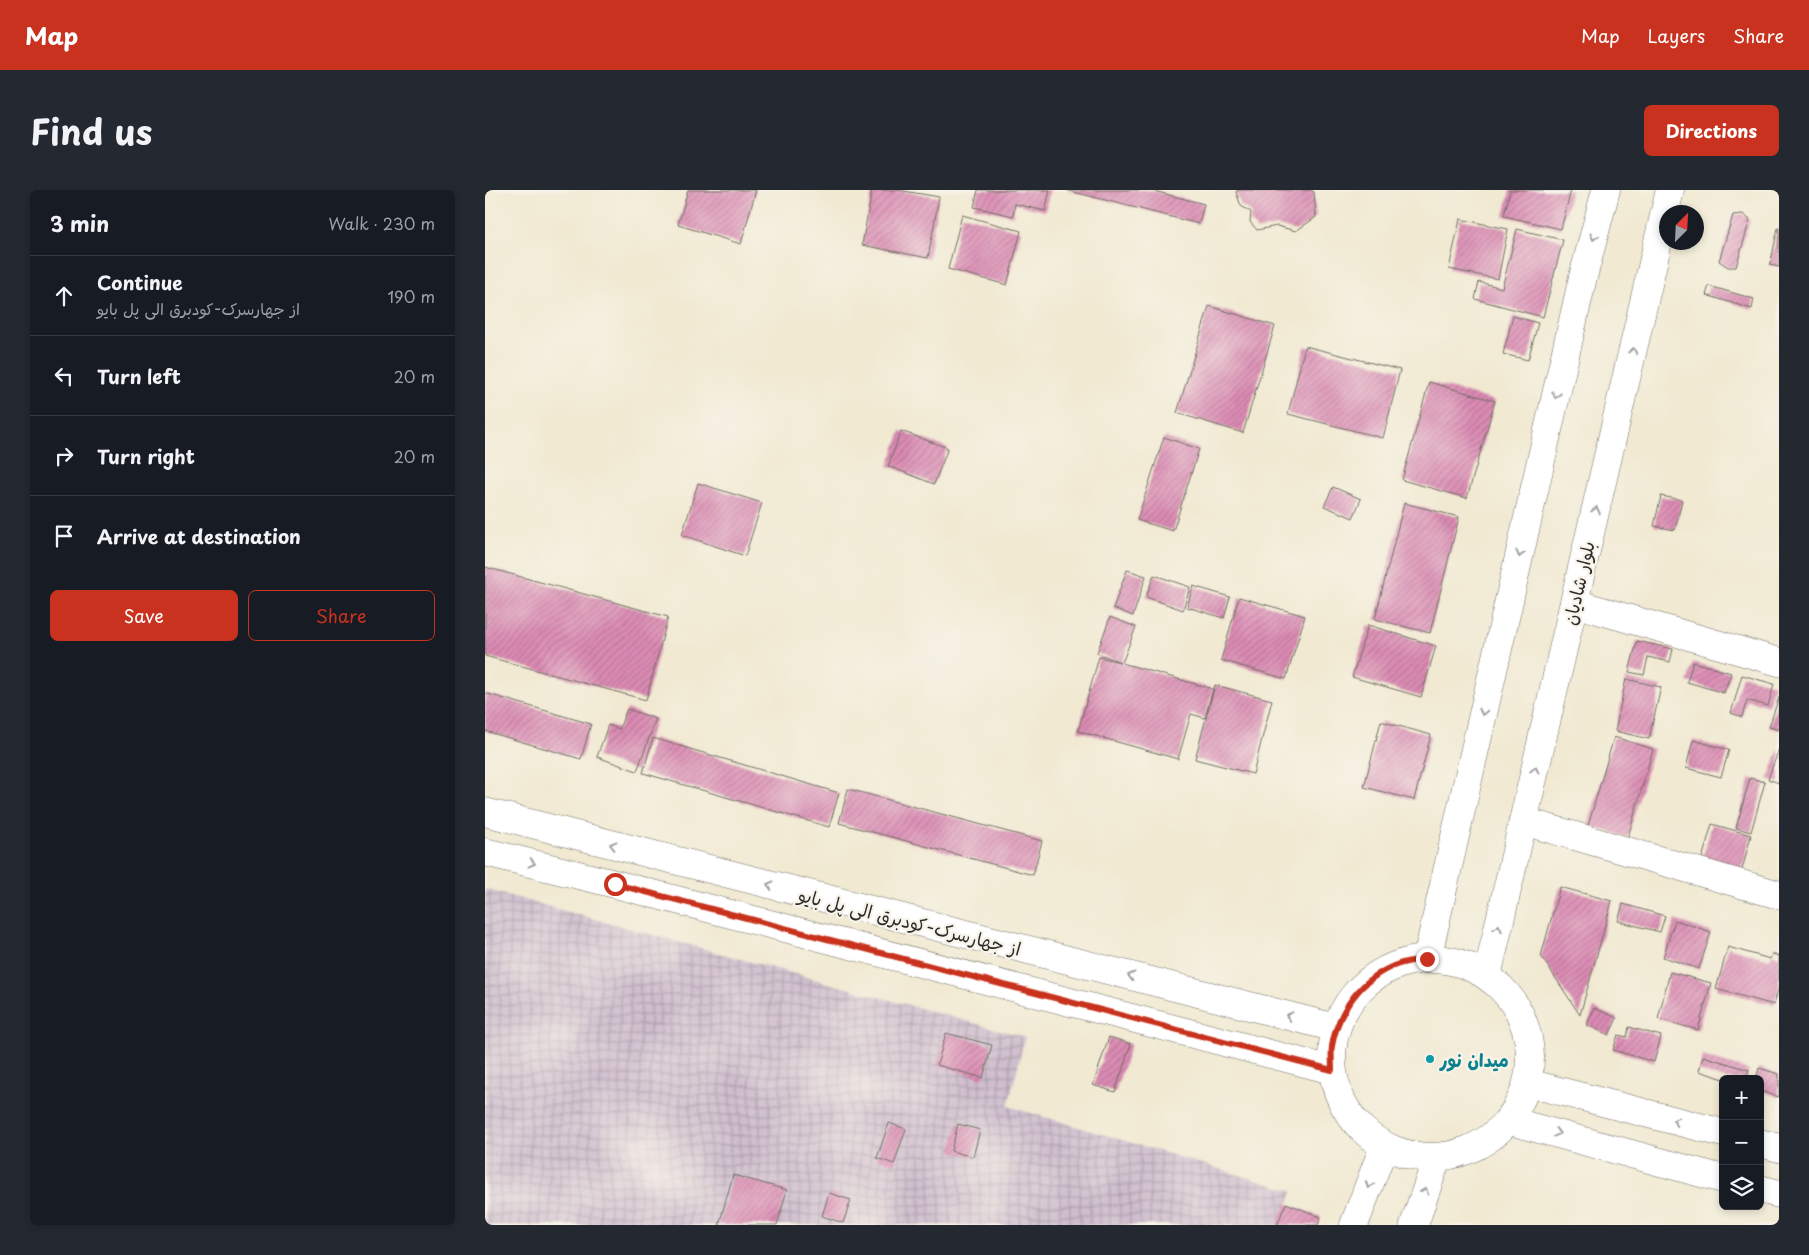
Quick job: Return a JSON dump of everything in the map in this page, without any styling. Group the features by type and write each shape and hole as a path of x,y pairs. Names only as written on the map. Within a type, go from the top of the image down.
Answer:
{"street":[{"path":"1427,959 1583,277 1606,190"},
{"name":"بلوار شادیان","path":"1487,976 1670,190"},
{"path":"1574,603 1779,662"},
{"name":"از جهارسرک-کودبرق الی پل بایو","path":"485,812 1336,1028"},
{"path":"1523,821 1779,895"},
{"name":"از جهارسرک-کودبرق الی پل بایو","path":"485,852 634,888 1332,1070"},
{"path":"1427,959 1459,962 1487,976 1516,1005 1530,1043 1528,1083 1509,1121 1477,1147 1437,1158 1410,1155 1384,1146 1365,1132 1349,1114 1337,1093 1332,1070 1332,1048 1336,1028 1350,1001 1371,979 1397,964 1427,959"},
{"path":"1528,1083 1719,1132"},
{"path":"1509,1121 1719,1178"},
{"path":"1764,1144 1779,1148"},
{"path":"1354,1225 1384,1146"},
{"path":"1414,1225 1437,1158"},
{"path":"1764,1190 1779,1194"}],"shaded area":[{"path":"485,889 1025,1037 1008,1106 1293,1191 1281,1225 485,1225"}],"building":[{"path":"688,190 756,190 741,244 678,225"},
{"path":"872,190 898,190 939,197 928,258 862,245"},
{"path":"978,190 1050,190 1045,211 1015,204 1013,216 974,207"},
{"path":"1066,190 1150,190 1204,204 1199,224"},
{"path":"1238,190 1311,190 1314,192 1316,217 1296,231 1277,226 1257,230 1250,222 1251,212 1241,206 1236,192"},
{"path":"1510,190 1571,190 1561,229 1504,216"},
{"path":"1743,214 1750,220 1736,267 1728,267 1719,261 1733,215"},
{"path":"962,215 1021,231 1007,285 948,269"},
{"path":"1460,219 1508,229 1498,279 1449,269"},
{"path":"1779,228 1779,267 1770,265"},
{"path":"1517,229 1563,240 1543,317 1475,299 1479,282 1502,288"},
{"path":"1709,286 1754,299 1752,309 1706,295"},
{"path":"1209,306 1275,326 1243,433 1177,413"},
{"path":"1513,316 1538,323 1528,360 1503,354"},
{"path":"1305,346 1400,370 1383,438 1288,414"},
{"path":"1429,382 1495,401 1467,498 1402,480"},
{"path":"901,431 948,448 934,484 888,466"},
{"path":"1164,437 1199,449 1173,531 1137,520"},
{"path":"698,483 762,503 745,556 682,535"},
{"path":"1333,487 1361,499 1353,518 1324,506"},
{"path":"1661,496 1682,500 1675,530 1654,526"},
{"path":"1404,503 1459,517 1430,633 1375,619"},
{"path":"485,567 668,617 646,700 485,656"},
{"path":"1127,570 1146,576 1133,616 1113,608"},
{"path":"1154,575 1190,587 1183,610 1146,597"},
{"path":"1193,586 1230,597 1224,618 1187,607"},
{"path":"1239,597 1305,616 1286,679 1221,660"},
{"path":"1110,617 1136,627 1122,663 1213,689 1205,718 1191,714 1178,759 1078,731 1099,657 1120,662 1097,653"},
{"path":"1368,625 1436,646 1421,697 1352,677"},
{"path":"1637,641 1673,649 1670,662 1648,657 1644,675 1629,672"},
{"path":"1693,662 1731,673 1724,693 1687,682"},
{"path":"1742,675 1774,684 1768,706 1747,700 1742,717 1731,713"},
{"path":"1626,679 1661,687 1649,739 1615,731"},
{"path":"1215,685 1272,700 1253,774 1195,759"},
{"path":"485,693 591,724 581,759 485,731"},
{"path":"1779,697 1779,730 1769,727"},
{"path":"627,709 656,719 637,771 597,757 608,725 619,729"},
{"path":"1381,721 1431,735 1414,800 1364,787"},
{"path":"1614,737 1653,749 1628,837 1588,826"},
{"path":"653,738 839,793 829,827 643,773"},
{"path":"1693,740 1729,750 1721,777 1686,768"},
{"path":"1779,749 1779,783 1768,779"},
{"path":"1750,778 1765,782 1751,832 1736,828"},
{"path":"848,789 1042,841 1033,875 839,823"},
{"path":"1712,824 1751,835 1742,870 1702,859"},
{"path":"1560,887 1612,901 1580,1015 1541,956"},
{"path":"1623,904 1665,916 1660,932 1618,921"},
{"path":"1675,920 1711,932 1699,969 1663,957"},
{"path":"1728,947 1770,959 1772,954 1779,956 1779,986 1774,1005 1716,989"},
{"path":"1670,972 1711,983 1698,1030 1658,1019"},
{"path":"1594,1008 1617,1018 1609,1035 1587,1025"},
{"path":"1629,1027 1661,1036 1654,1062 1613,1050 1618,1035 1627,1037"},
{"path":"946,1033 992,1045 983,1078 937,1065"},
{"path":"1109,1037 1131,1044 1115,1092 1093,1085"},
{"path":"1703,1056 1749,1070 1747,1075 1719,1075 1719,1077 1699,1071"},
{"path":"1759,1068 1779,1074 1779,1097 1764,1092 1764,1075 1757,1075"},
{"path":"889,1123 906,1129 894,1164 877,1158"},
{"path":"958,1124 980,1130 973,1157 951,1151"},
{"path":"733,1175 787,1190 777,1225 719,1225"},
{"path":"829,1193 851,1200 843,1223 822,1216"},
{"path":"1286,1203 1321,1217 1318,1225 1277,1225"}],"place":[{"name":"میدان نور","path":"1430,1059"}],"route":[{"path":"615,884 1332,1070 1332,1048 1336,1028 1350,1001 1371,979 1397,964 1427,959"}]}
